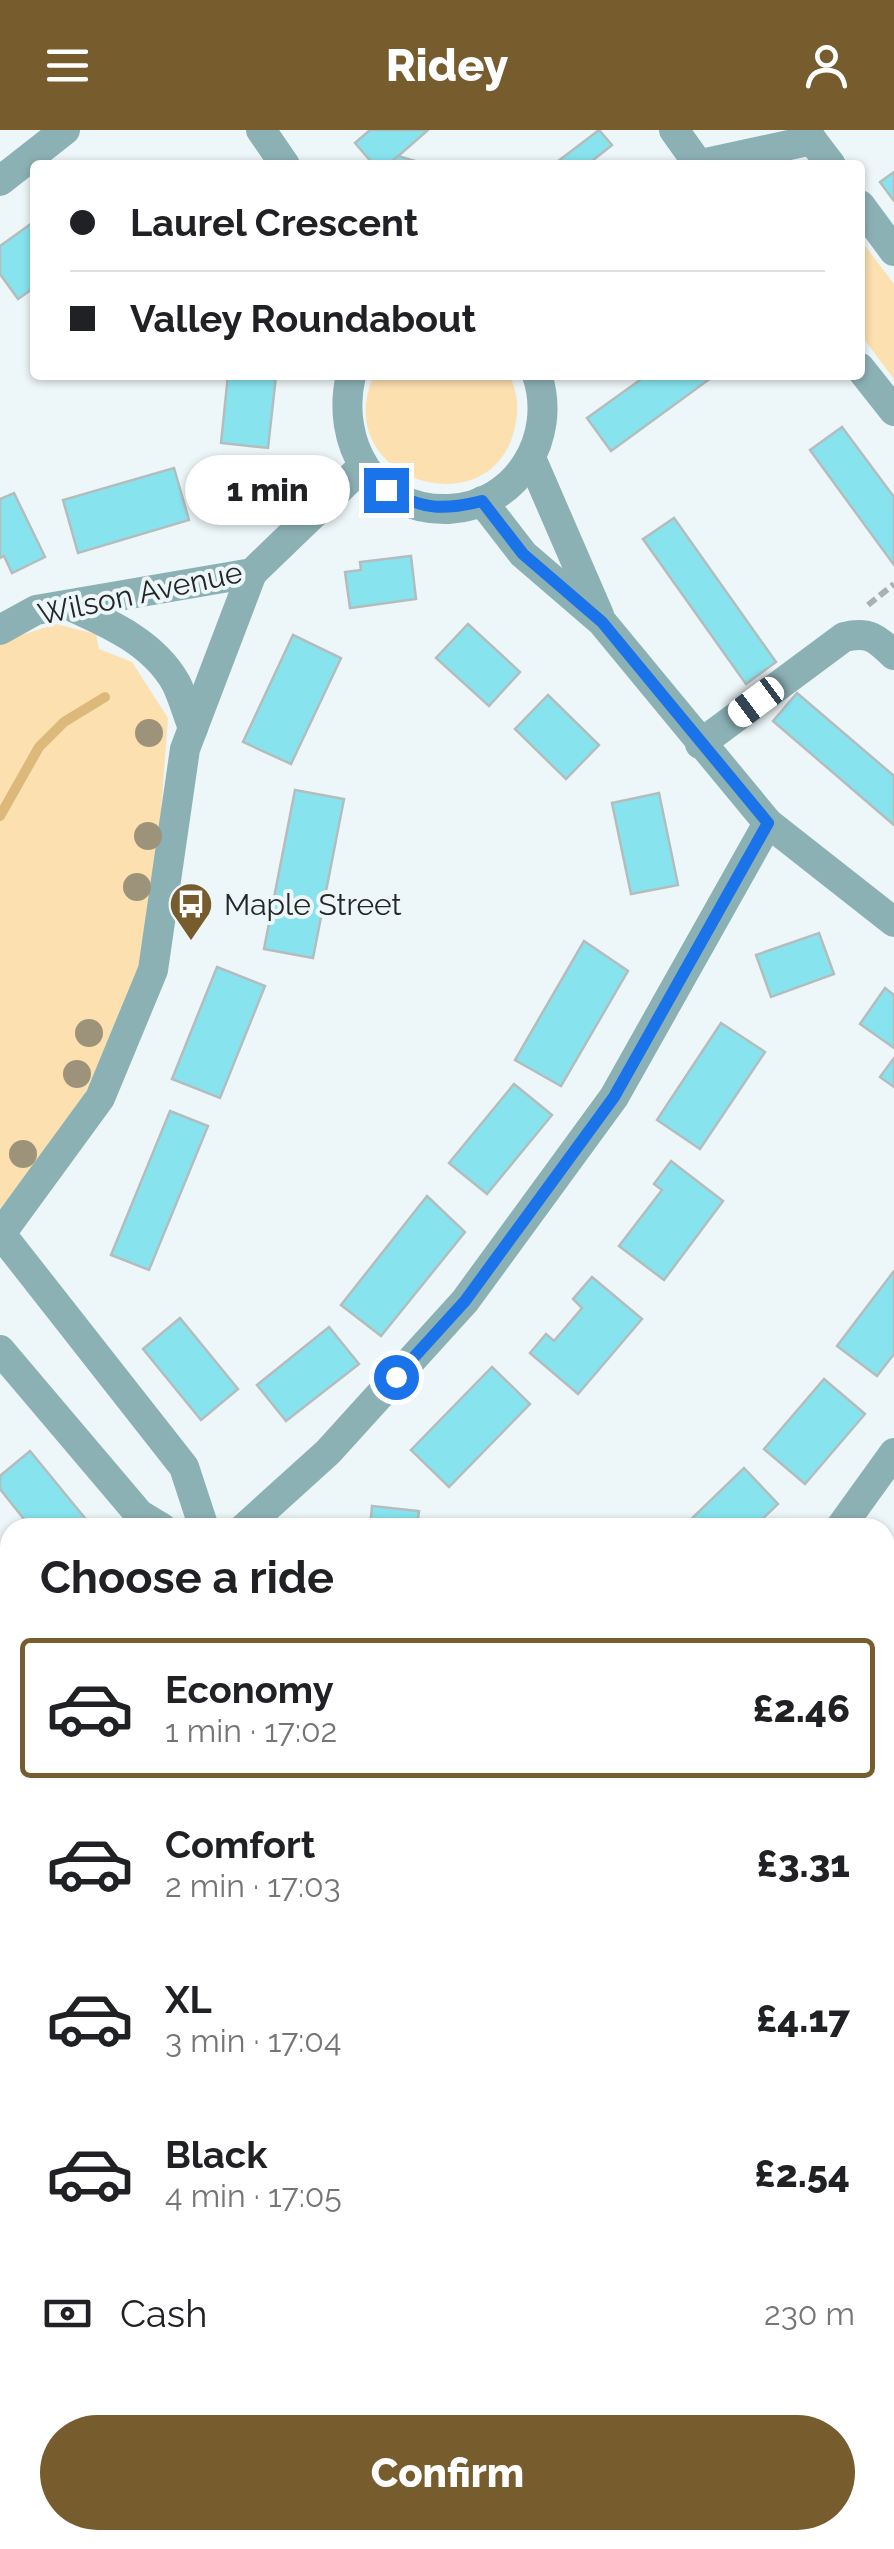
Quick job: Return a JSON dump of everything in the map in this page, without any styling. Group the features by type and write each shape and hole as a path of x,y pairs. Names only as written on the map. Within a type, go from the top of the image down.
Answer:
{"street":[{"path":"0,181 65,130"},
{"path":"674,130 695,160"},
{"path":"718,160 819,135"},
{"path":"798,160 819,135"},
{"path":"819,135 829,160"},
{"path":"865,211 894,250"},
{"path":"865,374 894,411"},
{"path":"351,380 346,408 349,438 363,466 386,490 416,505 450,509 502,491 531,458 544,414 547,380"},
{"path":"531,458 602,622"},
{"name":"Wilson Avenue","path":"0,630 36,610 252,573 363,466"},
{"path":"482,501 523,554 602,622 768,823 894,922"},
{"path":"201,1518 184,1467 0,1235 100,1098 154,970 185,749 252,573"},
{"path":"68,605 116,626 150,652 175,682 193,728"},
{"path":"700,744 844,637 862,632 873,635 894,654"},
{"path":"255,1518 328,1452 465,1301 614,1097 768,823"},
{"path":"0,1350 145,1518"},
{"path":"847,1518 894,1453"}],"shaded area":[{"path":"865,246 894,284 894,379 865,341"},
{"path":"373,380 511,380 516,394 515,427 501,459 477,478 448,484 419,479 392,465 373,442 366,412"},
{"path":"56,624 96,634 99,649 132,662 168,718 156,878 134,990 75,1114 0,1209 0,642"}],"building":[{"path":"370,130 428,130 394,160 370,160 355,143"},
{"path":"599,130 612,145 593,160 560,160"},
{"path":"894,172 894,201 880,182"},
{"path":"30,225 30,291 18,299 0,274 0,246"},
{"path":"227,380 276,380 268,448 221,443"},
{"path":"640,380 708,380 611,451 587,418"},
{"path":"842,427 894,497 894,565 810,450"},
{"path":"174,468 189,520 78,553 63,500"},
{"path":"14,493 45,557 12,573 4,556 0,558 0,499"},
{"path":"674,518 776,662 746,684 643,539"},
{"path":"411,556 416,599 350,608 345,572 361,570 360,562"},
{"path":"468,624 520,672 489,706 436,658"},
{"path":"293,635 341,658 291,764 243,742"},
{"path":"797,693 894,776 894,825 773,721"},
{"path":"548,695 599,745 566,779 515,729"},
{"path":"295,790 344,799 313,958 264,949"},
{"path":"659,793 678,885 631,894 612,803"},
{"path":"819,933 834,974 771,997 756,955"},
{"path":"584,941 628,971 561,1086 515,1060"},
{"path":"217,967 265,986 220,1098 172,1079"},
{"path":"885,988 894,995 894,1048 860,1024"},
{"path":"721,1023 765,1052 700,1149 657,1120"},
{"path":"894,1058 894,1087 880,1077"},
{"path":"514,1084 552,1115 487,1194 449,1163"},
{"path":"170,1111 208,1126 149,1270 111,1255"},
{"path":"671,1161 723,1201 664,1280 619,1246 662,1190 654,1184"},
{"path":"427,1196 465,1232 381,1336 341,1305"},
{"path":"894,1271 894,1354 877,1376 837,1346"},
{"path":"592,1277 642,1319 578,1394 530,1353 546,1334 554,1341 582,1308 573,1299"},
{"path":"180,1318 238,1389 201,1420 143,1349"},
{"path":"329,1327 359,1364 286,1421 257,1385"},
{"path":"492,1367 530,1404 449,1487 411,1450"},
{"path":"824,1379 865,1414 805,1484 764,1449"},
{"path":"30,1451 85,1518 23,1518 0,1489 0,1476"},
{"path":"744,1468 778,1504 763,1518 692,1518"},
{"path":"372,1506 419,1511 418,1518 371,1518"}],"waterway":[{"path":"0,816 39,747 64,722 105,697"}],"place":[{"name":"Maple Street","path":"191,942"}],"route":[{"path":"386,490 416,505 450,509 482,501 523,554 602,622 768,823 614,1097 465,1301 396,1377"}]}
